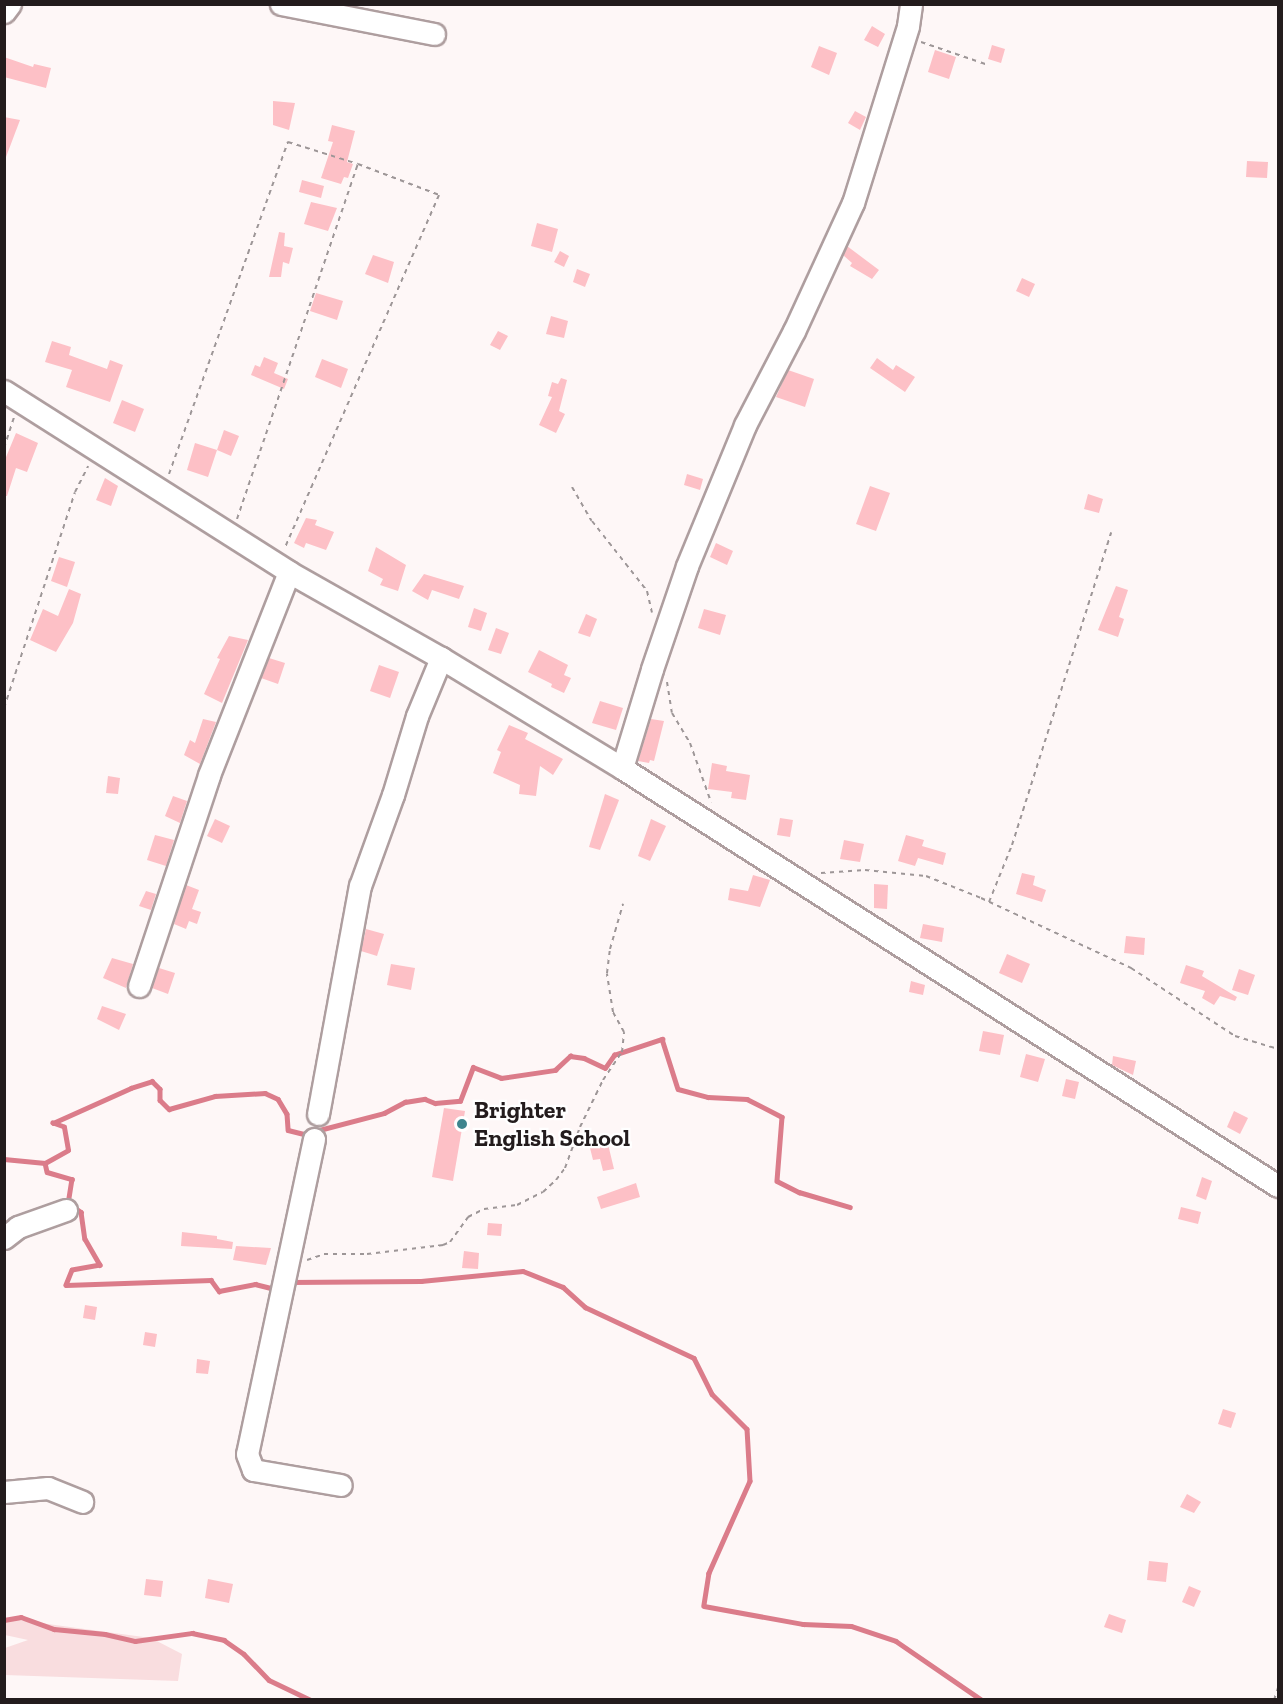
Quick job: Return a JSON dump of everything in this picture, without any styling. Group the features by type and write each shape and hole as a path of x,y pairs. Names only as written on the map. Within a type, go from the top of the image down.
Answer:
{"street":[{"path":"4,12 10,4"},
{"path":"281,4 434,34"},
{"path":"622,768 687,566 745,425 794,331 852,202 904,36 911,4"},
{"path":"12,395 283,568 441,658 622,768 1278,1186"},
{"path":"139,986 209,776 283,568"},
{"path":"318,1113 360,886 393,795 417,716 441,658"},
{"path":"314,1139 247,1455 253,1470 341,1485"},
{"path":"4,1238 18,1227 66,1210"},
{"path":"4,1492 48,1488 82,1502"}],"path":[{"path":"904,36 988,65"},
{"path":"162,492 288,142 438,195 283,568"},
{"path":"231,536 358,165"},
{"path":"4,448 12,395"},
{"path":"4,708 75,492 96,450"},
{"path":"989,902 1012,845 1111,532"},
{"path":"789,875 865,870 926,876 989,902 1131,968 1235,1036 1278,1049"},
{"path":"285,1277 324,1254 367,1254 443,1245 450,1242 468,1217 484,1209 517,1205 543,1192 556,1180 565,1168 580,1127 603,1080 622,1052 624,1032 613,1012 607,973 610,948 623,903"},
{"path":"1274,1700 1278,1688"}],"shaded area":[{"path":"21,1617 11,1619 151,1638 182,1654 178,1681 5,1675 5,1648 28,1640 5,1635 5,1619"}],"building":[{"path":"872,26 885,34 878,47 864,40"},
{"path":"992,45 1005,49 1001,63 988,59"},
{"path":"819,46 837,53 829,75 811,67"},
{"path":"935,50 956,57 949,79 928,72"},
{"path":"4,57 33,67 34,64 51,68 46,88 4,77"},
{"path":"273,101 295,103 289,130 273,125"},
{"path":"855,111 866,117 860,130 848,123"},
{"path":"4,117 20,120 6,157 4,157"},
{"path":"332,125 355,131 347,162 353,164 348,178 344,177 341,184 321,178 333,142 328,141"},
{"path":"1247,161 1268,162 1267,178 1246,177"},
{"path":"302,180 324,186 321,198 299,192"},
{"path":"311,202 337,208 328,231 304,224"},
{"path":"537,223 558,229 552,252 531,246"},
{"path":"279,232 285,233 284,246 293,248 289,264 283,262 281,277 269,277"},
{"path":"847,246 879,270 872,279 850,266 852,263 843,255"},
{"path":"560,251 569,256 564,267 554,262"},
{"path":"373,255 394,262 388,283 365,274"},
{"path":"577,269 590,274 585,287 573,282"},
{"path":"1022,278 1035,284 1029,297 1016,291"},
{"path":"316,293 343,301 337,320 310,311"},
{"path":"551,316 568,321 564,338 546,334"},
{"path":"498,331 508,336 500,350 490,345"},
{"path":"52,341 71,347 69,355 107,369 110,360 123,365 110,402 66,387 72,370 45,362"},
{"path":"264,357 278,363 274,373 288,379 284,389 251,375 255,365 260,367"},
{"path":"877,358 893,370 896,365 915,377 905,392 870,368"},
{"path":"322,359 348,369 341,388 315,377"},
{"path":"788,370 814,379 805,407 776,397"},
{"path":"561,378 567,380 559,411 565,414 556,433 539,425 552,397 548,396 552,382 558,384"},
{"path":"122,400 144,409 135,432 113,423"},
{"path":"224,430 239,436 231,456 217,450"},
{"path":"16,433 38,443 27,472 16,468 7,496 4,496 4,462"},
{"path":"195,443 217,450 208,477 187,470"},
{"path":"687,474 703,479 700,490 684,485"},
{"path":"105,478 118,486 111,506 96,500"},
{"path":"870,486 890,493 876,531 856,524"},
{"path":"1088,494 1103,499 1099,513 1084,509"},
{"path":"306,518 317,520 315,525 334,532 326,550 306,543 304,548 294,543"},
{"path":"716,543 733,551 727,565 710,557"},
{"path":"376,547 406,565 398,591 380,585 383,579 368,571"},
{"path":"59,557 75,562 67,587 51,581"},
{"path":"424,574 464,586 459,599 432,590 428,600 412,591"},
{"path":"1116,586 1128,590 1119,617 1124,619 1118,637 1098,630"},
{"path":"69,589 81,594 73,623 56,652 30,640 43,609 58,616"},
{"path":"474,608 487,613 481,631 468,627"},
{"path":"704,609 726,615 720,635 698,628"},
{"path":"586,614 597,619 590,637 578,633"},
{"path":"496,628 509,633 501,654 488,650"},
{"path":"229,636 248,640 222,703 204,694 220,659 217,658"},
{"path":"539,650 568,665 564,675 571,678 564,693 528,672"},
{"path":"269,658 285,663 278,684 261,678"},
{"path":"379,665 399,672 390,698 370,691"},
{"path":"600,701 623,708 616,730 592,723"},
{"path":"203,719 216,722 200,764 184,755 190,740 195,743"},
{"path":"651,719 664,721 654,761 650,760 649,763 638,761"},
{"path":"509,725 528,733 525,739 563,759 553,775 540,766 536,796 519,794 520,785 493,773 501,752 497,750"},
{"path":"712,763 727,766 726,771 750,775 746,800 731,798 732,792 708,789"},
{"path":"108,776 120,778 118,794 106,793"},
{"path":"605,794 619,800 600,850 589,847"},
{"path":"173,796 187,801 180,823 165,816"},
{"path":"780,818 793,820 790,837 777,835"},
{"path":"215,819 230,826 222,843 207,836"},
{"path":"651,819 666,826 650,861 638,856"},
{"path":"155,835 174,840 166,866 147,860"},
{"path":"906,835 924,840 922,846 946,853 943,865 918,858 915,866 898,861"},
{"path":"844,840 864,844 860,862 840,859"},
{"path":"1022,873 1035,876 1033,885 1046,890 1042,902 1016,894"},
{"path":"753,875 770,880 760,907 728,900 730,888 748,891"},
{"path":"874,884 888,885 887,909 874,908"},
{"path":"186,885 199,890 192,909 201,912 197,924 189,921 186,929 174,924"},
{"path":"146,891 156,894 151,910 139,906"},
{"path":"923,924 944,928 942,942 920,938"},
{"path":"366,929 384,934 377,956 361,951"},
{"path":"1126,936 1145,938 1144,955 1124,953"},
{"path":"1007,954 1030,964 1022,983 999,973"},
{"path":"112,958 133,964 126,988 103,978"},
{"path":"391,964 415,968 411,990 387,985"},
{"path":"1186,965 1204,971 1202,976 1237,997 1235,1001 1220,996 1214,1005 1202,998 1205,991 1180,983"},
{"path":"159,968 175,973 168,994 152,988"},
{"path":"1239,969 1255,975 1248,995 1232,990"},
{"path":"911,981 925,985 923,995 909,992"},
{"path":"102,1006 126,1014 119,1030 97,1019"},
{"path":"983,1031 1004,1035 1000,1055 979,1051"},
{"path":"1026,1054 1045,1059 1038,1082 1020,1077"},
{"path":"1113,1056 1136,1061 1133,1075 1112,1065"},
{"path":"1066,1079 1079,1082 1075,1099 1062,1096"},
{"path":"444,1108 465,1111 453,1181 432,1177"},
{"path":"1234,1111 1248,1118 1240,1134 1227,1127"},
{"path":"608,1144 614,1169 603,1171 600,1159 593,1160 590,1148"},
{"path":"1202,1177 1212,1181 1206,1200 1196,1196"},
{"path":"636,1183 640,1197 601,1209 597,1197"},
{"path":"1181,1207 1201,1212 1198,1224 1178,1219"},
{"path":"488,1223 502,1224 501,1236 487,1235"},
{"path":"182,1232 217,1236 217,1239 233,1242 232,1249 181,1246"},
{"path":"236,1246 271,1248 266,1265 233,1260"},
{"path":"464,1251 479,1253 478,1269 462,1268"},
{"path":"85,1305 97,1307 95,1320 83,1318"},
{"path":"145,1332 157,1334 155,1347 143,1345"},
{"path":"197,1359 210,1361 208,1374 196,1373"},
{"path":"1223,1409 1236,1413 1231,1428 1218,1424"},
{"path":"1187,1494 1201,1502 1194,1513 1180,1507"},
{"path":"1149,1561 1168,1563 1166,1582 1147,1580"},
{"path":"146,1579 163,1581 161,1597 144,1595"},
{"path":"208,1579 233,1584 229,1603 205,1598"},
{"path":"1189,1586 1201,1591 1194,1607 1182,1602"},
{"path":"1109,1614 1126,1620 1122,1633 1104,1627"}],"waterway":[{"path":"4,1159 45,1163 68,1150 64,1127 53,1123 152,1081 160,1089 160,1100 169,1109 215,1096 265,1093 278,1099 287,1114 288,1130 304,1134 384,1113 405,1102 425,1099 435,1103 460,1101 473,1067 501,1078 555,1070 570,1056 584,1058 605,1068 614,1055 662,1039 678,1089 708,1097 747,1099 782,1117 777,1181 799,1192 850,1207"},
{"path":"45,1163 47,1172 72,1179 68,1203 81,1212 85,1239 100,1265 72,1270 66,1285 211,1280 219,1291 255,1284 271,1288 276,1284"},
{"path":"290,1282 421,1281 523,1271 563,1287 585,1307 694,1358 712,1394 747,1429 750,1481 709,1573 704,1606 803,1624 851,1626 896,1641 982,1700"},
{"path":"4,1620 21,1617 54,1629 105,1634 135,1641 192,1633 224,1640 244,1654 269,1680 311,1700"}],"place":[{"name":"Brighter English School","path":"462,1124"}]}
